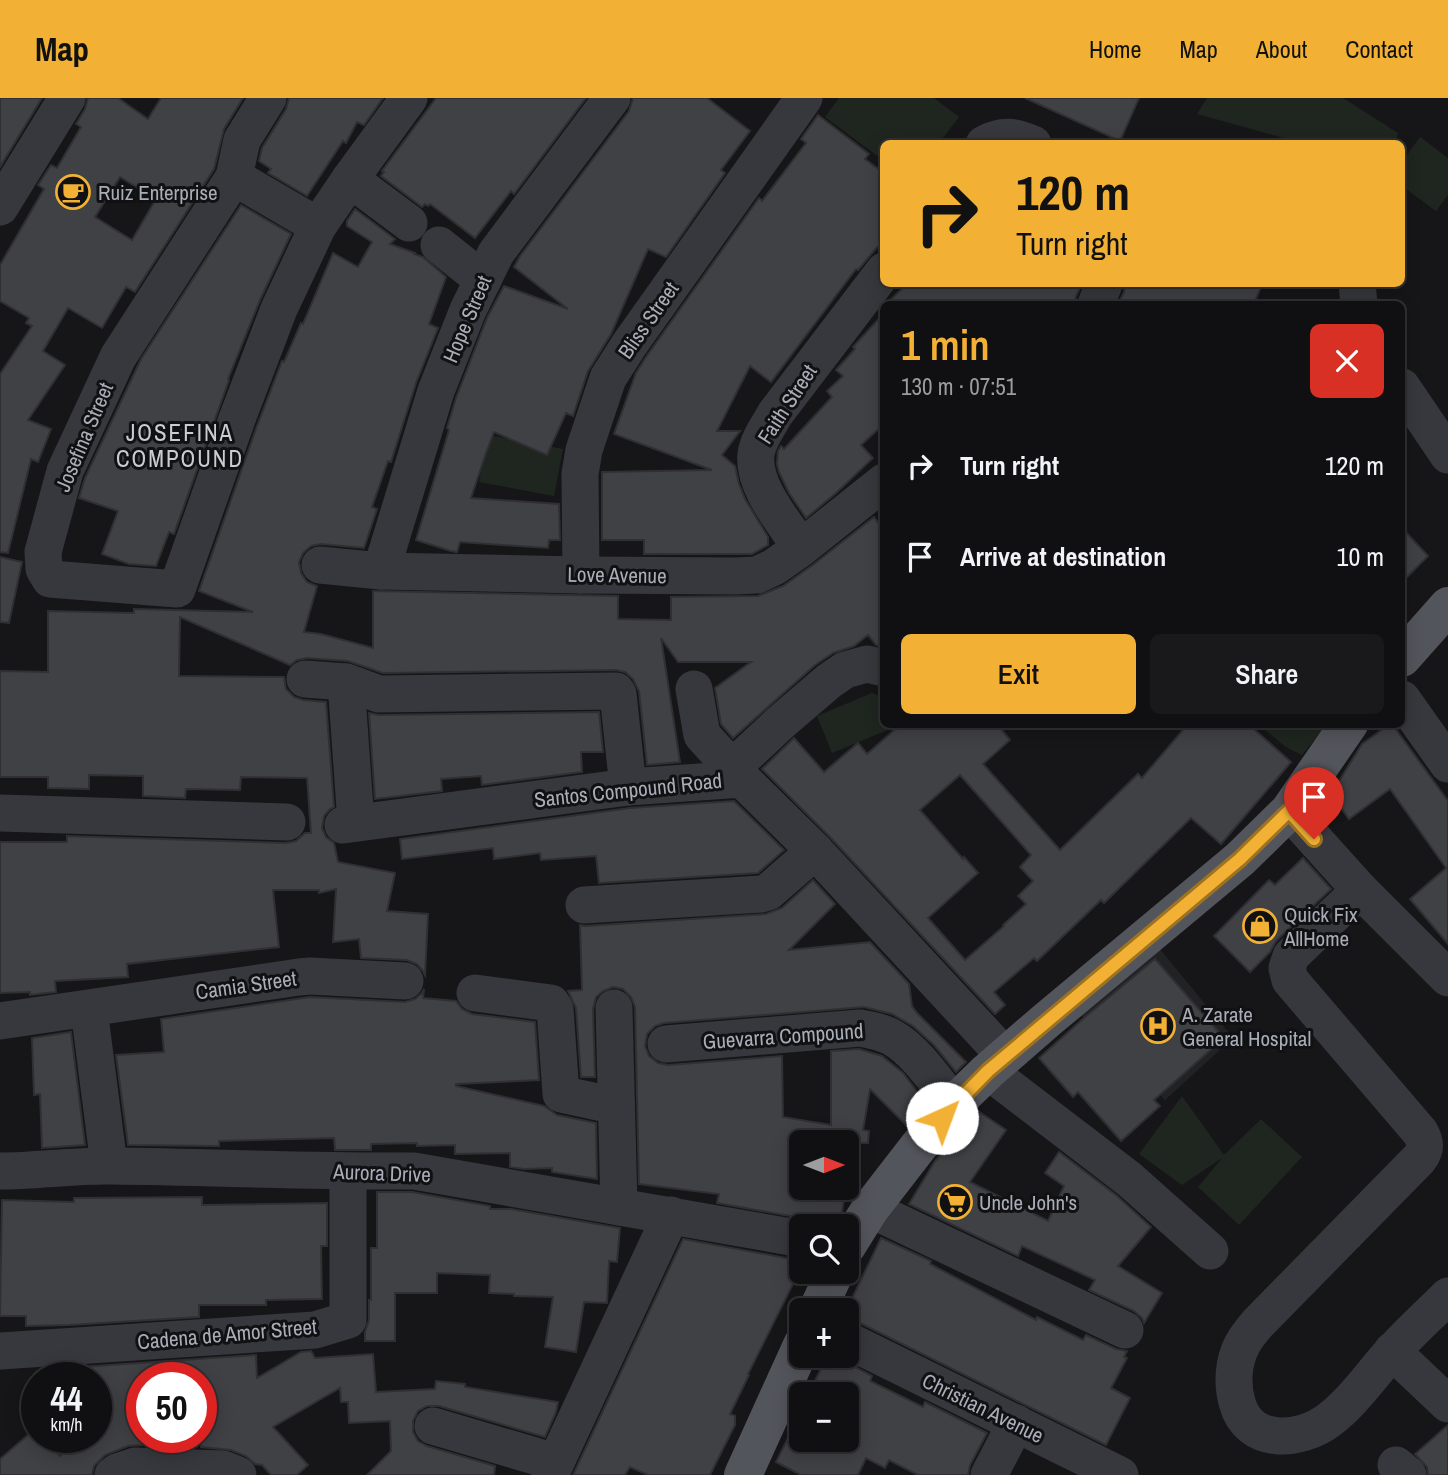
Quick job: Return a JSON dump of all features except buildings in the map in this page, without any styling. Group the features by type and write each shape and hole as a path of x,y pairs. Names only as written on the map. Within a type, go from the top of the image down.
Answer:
{"main road":[{"path":"1405,655 1448,606"},
{"path":"859,1227 918,1147 954,1104 997,1063 1240,859 1289,811 1346,728"},
{"path":"743,1475 792,1368"}],"street":[{"path":"0,207 67,98"},
{"name":"Josefina Street","path":"268,98 242,140 234,177 118,357 65,471 43,552 44,569 50,579 177,589 236,419 279,309 318,226 409,98"},
{"name":"Hope Street","path":"381,571 436,391 468,310 495,253 612,98"},
{"name":"Bliss Street","path":"581,575 580,474 584,450 608,378 804,98"},
{"path":"994,140 1008,136 1025,140"},
{"path":"234,177 318,226"},
{"path":"350,179 409,223"},
{"path":"439,245 483,280"},
{"name":"Faith Street","path":"801,548 765,492 756,471 756,453 775,414 880,276"},
{"path":"1405,391 1448,455"},
{"name":"Love Avenue","path":"320,565 381,571 757,575 801,548 880,485"},
{"path":"694,689 702,735 737,773 780,723 829,681 845,670 867,664 880,667"},
{"path":"305,679 346,682 379,694 616,691 628,786"},
{"name":"Santos Compound Road","path":"346,682 350,824 737,773 815,851 997,1063 1210,1251"},
{"path":"1405,703 1448,764"},
{"path":"1289,811 1360,890 1448,978"},
{"path":"0,813 287,822"},
{"path":"584,905 761,894 768,892 815,851"},
{"path":"1360,890 1291,956 1287,968 1290,980 1420,1132 1426,1146 1419,1159 1258,1323 1242,1345 1233,1373 1237,1404 1247,1424 1264,1435 1283,1436 1298,1435 1330,1420 1392,1351 1448,1296"},
{"name":"Camia Street","path":"0,1021 299,977 405,981"},
{"path":"475,993 551,1003 555,1009 561,1094 616,1106"},
{"path":"614,1007 619,1207"},
{"path":"89,1009 109,1166"},
{"name":"Guevarra Compound","path":"666,1044 867,1029 893,1038 909,1051 954,1104"},
{"name":"Aurora Drive","path":"0,1171 109,1166 414,1171 789,1237"},
{"name":"Cadena de Amor Street","path":"0,1351 315,1330 348,1320 348,1172"},
{"path":"870,1209 1125,1330"},
{"path":"433,1426 553,1469 671,1215"},
{"name":"Christian Avenue","path":"859,1346 1120,1475"},
{"path":"1392,1351 1448,1404"},
{"path":"989,1475 1016,1423"},
{"path":"113,1475 135,1466 223,1468 238,1475"}],"shaded area":[{"path":"839,98 934,98 959,117 941,140 880,140 880,158 825,117"},
{"path":"1207,98 1343,98 1398,133 1396,140 1291,140 1197,114"},
{"path":"1420,137 1448,158 1448,195 1436,211 1405,188 1405,158"},
{"path":"488,435 563,449 554,496 479,482"},
{"path":"872,693 880,696 880,728 893,728 832,753 817,716"},
{"path":"1263,728 1328,728 1302,755 1286,747"},
{"name":"A. Zarate General Hospital","path":"1155,943 1233,1038 1165,1100 1080,1014"},
{"path":"1182,1096 1224,1155 1261,1119 1302,1157 1239,1225 1198,1187 1222,1158 1182,1185 1139,1154"}],"place":[{"name":"Ruiz Enterprise","path":"73,192"},
{"name":"Quick Fix AllHome","path":"1260,926"},
{"name":"A. Zarate General Hospital","path":"1158,1026"},
{"name":"Uncle John's","path":"955,1202"}],"district":[{"name":"JOSEFINA COMPOUND","path":"180,445"}],"route":[{"path":"942,1118 988,1071 1240,859 1289,811 1314,839"}]}
